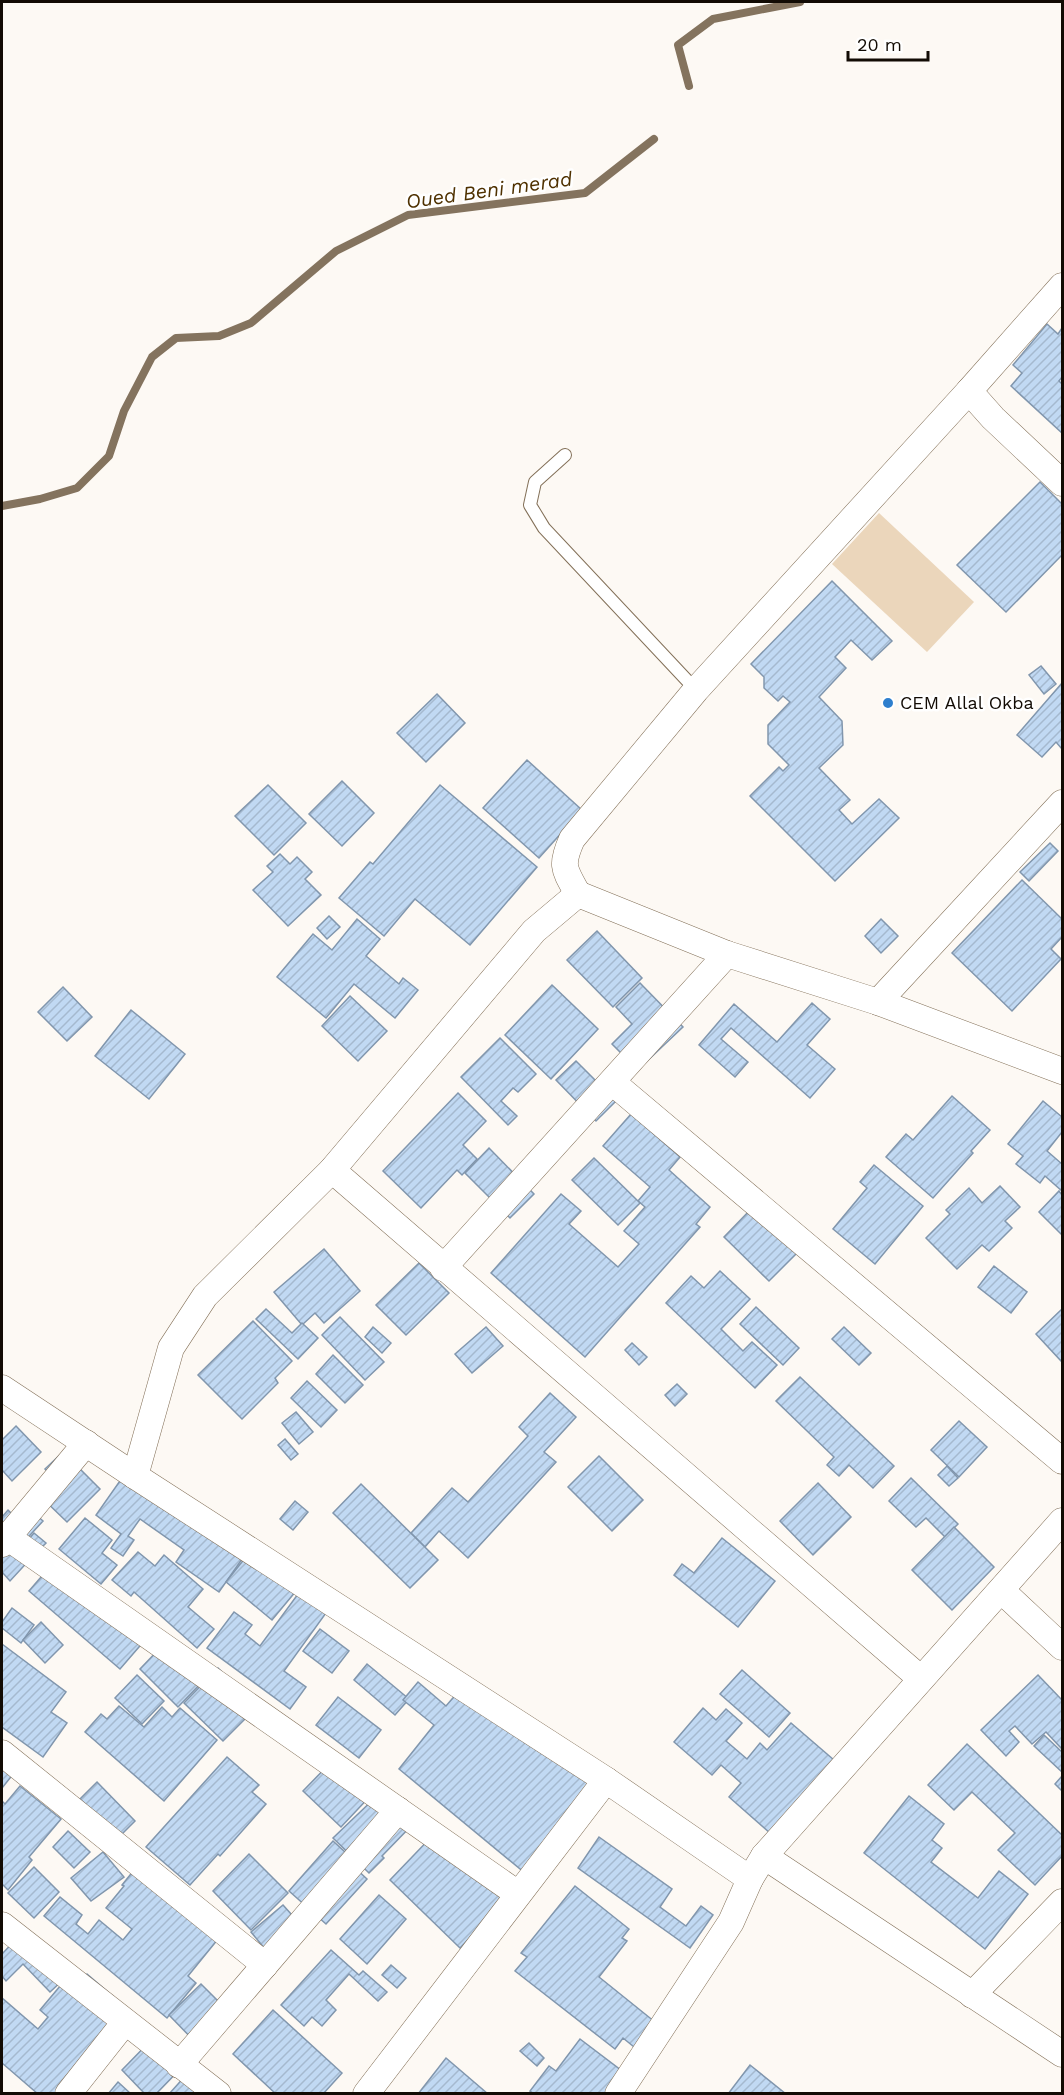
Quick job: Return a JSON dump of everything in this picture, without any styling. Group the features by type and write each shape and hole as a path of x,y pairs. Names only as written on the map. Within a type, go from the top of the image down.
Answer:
{"street":[{"path":"1062,286 969,392 696,690 572,839 565,856 565,870 578,894 727,954 878,1002 1062,1071"},
{"path":"969,392 1062,483"},
{"path":"878,1002 1062,803"},
{"path":"135,1476 171,1348 205,1296 332,1170 534,932 578,894"},
{"path":"443,1268 727,954"},
{"path":"612,1082 1062,1461"},
{"path":"332,1170 920,1678"},
{"path":"4,1391 606,1780 750,1880"},
{"path":"86,1443 4,1541 518,1894"},
{"path":"618,2094 731,1922 764,1856 1062,1521"},
{"path":"1002,1591 1062,1647"},
{"path":"2,1753 265,1965"},
{"path":"366,2094 606,1780"},
{"path":"179,2065 398,1810"},
{"path":"764,1856 1062,2054"},
{"path":"972,1995 1062,1902"},
{"path":"2,1925 218,2094"},
{"path":"68,2094 125,2022"}],"lane":[{"path":"565,454 535,482 530,505 544,528 696,690"}],"shaded area":[{"path":"879,513 974,602 927,652 832,564"}],"building":[{"path":"1047,324 1058,334 1062,328 1062,377 1059,381 1062,384 1062,433 1011,386 1022,373 1013,365"},
{"path":"1040,482 1062,504 1062,555 1006,612 957,565"},
{"path":"832,581 892,641 872,660 851,640 835,657 846,668 819,697 842,721 843,745 819,768 850,800 839,810 852,824 879,799 899,818 835,881 750,796 779,767 783,771 789,765 768,744 768,725 790,702 783,696 778,701 764,688 764,677 751,664"},
{"path":"1041,666 1056,684 1044,694 1029,675"},
{"path":"1062,683 1062,749 1056,742 1042,757 1017,735"},
{"path":"437,694 465,723 426,762 397,733"},
{"path":"527,760 582,810 539,858 483,808"},
{"path":"342,781 374,813 342,846 309,814"},
{"path":"268,785 306,823 274,855 235,816"},
{"path":"440,785 537,867 470,945 415,899 384,936 339,898 370,862 373,864"},
{"path":"1050,843 1058,851 1029,881 1020,872"},
{"path":"280,854 290,864 297,857 312,872 305,879 321,895 288,926 253,890 273,872 267,866"},
{"path":"1022,880 1062,919 1062,937 1051,949 1061,959 1012,1011 952,953"},
{"path":"329,916 340,927 327,939 317,928"},
{"path":"357,919 380,939 366,956 399,984 403,978 418,990 395,1018 354,984 326,1018 277,977 313,934 332,950"},
{"path":"881,919 898,936 881,953 865,936"},
{"path":"597,931 642,978 613,1007 567,960"},
{"path":"640,983 683,1027 644,1064 626,1058 612,1044 632,1024 616,1007"},
{"path":"552,985 598,1029 551,1079 505,1035"},
{"path":"63,987 92,1017 67,1041 38,1012"},
{"path":"350,996 387,1031 358,1061 322,1026"},
{"path":"812,1003 830,1019 807,1045 835,1069 810,1098 731,1028 721,1039 748,1062 735,1077 699,1045 734,1004 777,1042"},
{"path":"131,1010 185,1054 149,1099 95,1056"},
{"path":"500,1038 536,1074 518,1092 513,1088 501,1101 517,1116 508,1125 461,1077"},
{"path":"576,1061 616,1101 596,1121 556,1080"},
{"path":"458,1093 486,1121 463,1145 477,1159 462,1175 457,1170 421,1208 383,1171"},
{"path":"952,1096 990,1130 933,1198 886,1157 906,1134 913,1140"},
{"path":"1043,1101 1062,1117 1062,1132 1047,1151 1062,1164 1062,1191 1045,1176 1040,1183 1016,1164 1023,1156 1008,1144"},
{"path":"631,1114 680,1157 669,1170 710,1207 696,1224 700,1227 585,1357 491,1273 561,1194 581,1211 569,1224 618,1267 639,1244 624,1231 645,1207 638,1201 650,1187 603,1146"},
{"path":"489,1148 534,1194 510,1218 465,1173"},
{"path":"594,1158 640,1203 618,1225 572,1180"},
{"path":"874,1165 923,1206 875,1264 833,1229 867,1188 860,1182"},
{"path":"1000,1186 1020,1207 1005,1221 1012,1228 989,1251 982,1245 957,1269 926,1238 950,1214 946,1210 969,1188 982,1203"},
{"path":"1059,1191 1062,1195 1062,1235 1039,1212"},
{"path":"752,1208 797,1253 769,1281 724,1237"},
{"path":"324,1249 360,1291 324,1323 315,1313 302,1325 274,1292"},
{"path":"419,1263 449,1293 406,1335 376,1305"},
{"path":"994,1266 1027,1292 1011,1313 978,1287"},
{"path":"720,1271 750,1299 721,1329 743,1351 752,1342 777,1365 755,1388 666,1303 691,1276 704,1288"},
{"path":"756,1307 799,1348 783,1365 740,1324"},
{"path":"266,1309 292,1333 302,1323 318,1338 298,1359 256,1319"},
{"path":"1062,1309 1062,1362 1036,1334"},
{"path":"340,1317 384,1362 365,1380 322,1335"},
{"path":"253,1321 292,1361 275,1378 278,1383 242,1419 198,1375"},
{"path":"373,1327 391,1343 382,1353 365,1337"},
{"path":"486,1327 503,1346 472,1373 455,1354"},
{"path":"844,1327 871,1353 859,1365 832,1339"},
{"path":"632,1343 647,1357 639,1365 625,1350"},
{"path":"333,1355 363,1385 345,1403 316,1374"},
{"path":"800,1377 894,1466 873,1488 849,1465 839,1476 827,1465 834,1457 776,1401"},
{"path":"307,1381 337,1410 321,1427 291,1398"},
{"path":"677,1384 687,1394 675,1406 665,1395"},
{"path":"550,1393 576,1417 544,1452 556,1462 468,1558 439,1531 425,1547 411,1533 452,1488 468,1502 528,1436 519,1427"},
{"path":"296,1412 313,1432 299,1444 282,1423"},
{"path":"959,1421 987,1447 959,1477 931,1450"},
{"path":"16,1426 41,1452 12,1481 2,1470 2,1440"},
{"path":"285,1439 298,1454 291,1460 278,1445"},
{"path":"63,1452 100,1489 67,1522 38,1494 54,1478 45,1469"},
{"path":"599,1456 643,1500 612,1531 568,1487"},
{"path":"947,1466 958,1478 949,1486 938,1475"},
{"path":"122,1478 247,1552 219,1592 176,1562 184,1550 140,1519 128,1536 134,1540 123,1556 111,1548 121,1534 96,1515"},
{"path":"911,1478 958,1524 945,1537 926,1518 916,1527 889,1501"},
{"path":"818,1483 851,1517 813,1555 780,1521"},
{"path":"361,1484 438,1560 410,1588 333,1513"},
{"path":"295,1501 308,1512 293,1530 280,1519"},
{"path":"8,1510 21,1523 32,1511 43,1521 21,1545 33,1556 10,1581 2,1572 2,1517"},
{"path":"85,1518 112,1540 102,1553 117,1565 101,1584 59,1549"},
{"path":"954,1527 994,1567 952,1610 912,1570"},
{"path":"34,1533 46,1543 35,1554 24,1545"},
{"path":"722,1538 775,1581 738,1627 674,1575 682,1564 694,1573"},
{"path":"138,1552 155,1566 164,1555 203,1589 188,1607 214,1629 197,1648 134,1592 131,1596 112,1580"},
{"path":"249,1553 296,1591 272,1620 226,1582"},
{"path":"54,1562 145,1640 120,1669 29,1591"},
{"path":"298,1594 326,1613 284,1671 306,1687 290,1709 207,1648 234,1612 252,1625 245,1634 260,1646"},
{"path":"12,1608 34,1625 21,1643 2,1628 2,1622"},
{"path":"41,1622 63,1645 45,1663 23,1640"},
{"path":"320,1629 349,1651 332,1673 303,1651"},
{"path":"2,1644 66,1692 51,1712 67,1723 43,1757 2,1727"},
{"path":"163,1645 207,1677 178,1707 140,1669"},
{"path":"367,1664 409,1699 395,1715 354,1680"},
{"path":"218,1668 257,1707 223,1741 184,1703"},
{"path":"742,1670 790,1713 769,1737 720,1694"},
{"path":"137,1675 164,1701 142,1724 115,1698"},
{"path":"1038,1675 1062,1700 1062,1749 1046,1732 1032,1744 1015,1726 1009,1731 1019,1742 1006,1756 981,1730"},
{"path":"418,1682 446,1706 458,1692 601,1792 531,1878 399,1769 434,1725 403,1700"},
{"path":"338,1697 381,1730 359,1758 316,1725"},
{"path":"119,1706 144,1727 162,1707 172,1717 180,1708 217,1740 164,1801 85,1732 101,1714 107,1719"},
{"path":"703,1708 716,1720 726,1709 742,1723 726,1741 747,1759 760,1743 767,1750 791,1723 834,1760 770,1833 729,1797 741,1783 721,1765 712,1775 674,1742"},
{"path":"1044,1735 1062,1752 1062,1772 1034,1746"},
{"path":"967,1744 1062,1835 1062,1856 1035,1885 998,1850 1015,1833 972,1792 954,1810 928,1785"},
{"path":"337,1756 374,1792 341,1827 303,1791"},
{"path":"227,1757 259,1785 252,1792 266,1804 220,1856 218,1854 190,1885 146,1847"},
{"path":"2,1762 14,1773 2,1788"},
{"path":"1062,1776 1062,1791 1055,1784"},
{"path":"97,1782 135,1821 118,1838 80,1799"},
{"path":"20,1786 61,1819 29,1857 32,1860 8,1890 2,1884 2,1801 5,1804"},
{"path":"381,1792 413,1824 369,1873 333,1838"},
{"path":"909,1796 944,1824 932,1840 942,1848 931,1862 978,1898 999,1871 1028,1894 985,1949 864,1853"},
{"path":"68,1831 90,1852 74,1868 53,1847"},
{"path":"437,1831 508,1899 460,1948 390,1880"},
{"path":"599,1837 672,1889 660,1907 686,1926 701,1906 713,1915 690,1948 578,1868"},
{"path":"333,1841 356,1862 353,1866 367,1879 326,1924 289,1891"},
{"path":"103,1852 124,1877 91,1901 71,1878"},
{"path":"249,1854 288,1893 251,1930 213,1891"},
{"path":"34,1867 59,1892 34,1918 8,1893"},
{"path":"134,1870 218,1939 188,1976 196,1983 167,2018 44,1916 60,1897 82,1915 76,1924 88,1934 99,1920 123,1940 132,1929 106,1908"},
{"path":"575,1886 629,1929 622,1938 627,1941 599,1977 660,2026 639,2051 623,2038 615,2049 515,1971 527,1957 521,1953"},
{"path":"379,1895 406,1919 367,1964 340,1939"},
{"path":"283,1905 308,1933 275,1961 251,1932"},
{"path":"21,1934 65,1978 50,1992 23,1964 6,1981 2,1976 2,1954"},
{"path":"331,1950 359,1975 363,1971 387,1992 378,2001 349,1974 326,2000 336,2010 322,2026 312,2017 304,2026 281,2005"},
{"path":"391,1965 406,1978 397,1988 382,1975"},
{"path":"87,1974 142,2021 81,2094 38,2094 2,2063 2,1998 38,2029 48,2017 40,2010 66,1979 76,1987"},
{"path":"201,1984 233,2016 201,2048 169,2015"},
{"path":"273,2010 342,2073 323,2094 276,2094 233,2054"},
{"path":"157,2034 186,2063 156,2094 145,2094 122,2070"},
{"path":"580,2039 626,2074 611,2094 534,2094 530,2091 549,2066 556,2071"},
{"path":"529,2043 544,2058 537,2066 520,2051"},
{"path":"446,2058 488,2094 418,2094"},
{"path":"196,2064 227,2094 169,2094"},
{"path":"750,2065 786,2094 728,2094"},
{"path":"118,2082 131,2094 108,2094"}],"waterway":[{"path":"689,86 678,45 713,19 800,2"},
{"name":"Oued Beni merad","path":"2,506 40,499 77,488 109,456 124,411 152,357 176,338 219,336 251,323 336,251 408,215 585,193 654,139"}],"place":[{"name":"CEM Allal Okba","path":"888,703"}]}
